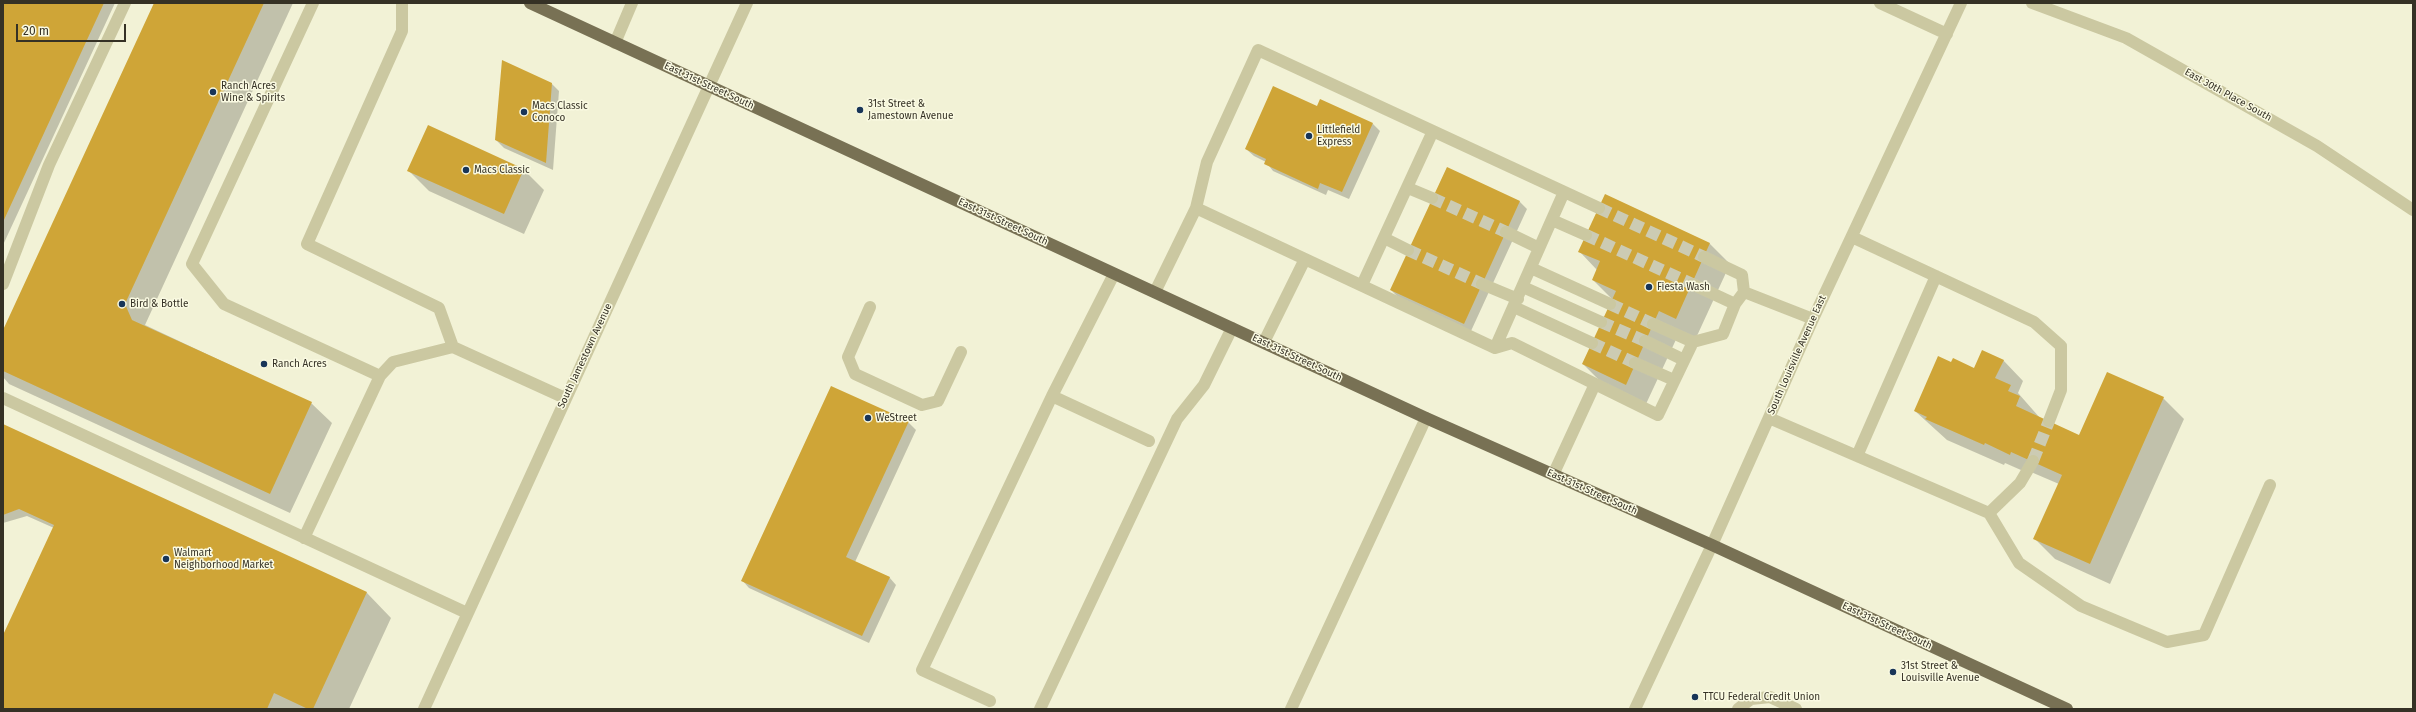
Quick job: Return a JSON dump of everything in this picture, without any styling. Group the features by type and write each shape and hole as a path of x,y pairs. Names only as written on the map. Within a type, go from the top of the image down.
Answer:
{"main road":[{"name":"East 31st Street South","path":"530,3 1426,418 1712,546 2067,709"}],"street":[{"path":"3,284 49,165 126,3"},
{"path":"313,3 192,264 224,304 380,376"},
{"path":"402,3 402,31 307,244 439,308 453,348"},
{"path":"615,43 632,3"},
{"name":"South Jamestown Avenue","path":"424,709 747,3"},
{"path":"1880,3 1947,34"},
{"name":"South Louisville Avenue East","path":"1636,709 1712,546 1813,319 1961,3"},
{"name":"East 30th Place South","path":"2032,3 2126,38 2317,146 2413,210"},
{"path":"1155,292 1196,208 1206,162 1258,50 1598,208"},
{"path":"1362,285 1433,131"},
{"path":"1408,188 1432,198"},
{"path":"1495,348 1564,192"},
{"path":"1196,208 1495,348 1512,343 1658,416 1693,342"},
{"path":"1552,220 1586,235"},
{"path":"1506,232 1539,248"},
{"path":"1852,237 2034,322 2061,346 2061,390 2049,421"},
{"path":"1384,238 1408,250"},
{"path":"1654,324 1693,342 1722,334 1735,304 1744,292 1742,276 1704,257"},
{"path":"1264,342 1305,259"},
{"path":"1531,268 1610,304"},
{"path":"990,701 922,670 1052,396 1114,274"},
{"path":"1857,456 1936,276"},
{"path":"1482,284 1592,343"},
{"path":"1692,284 1735,304"},
{"path":"1523,287 1601,322"},
{"path":"1744,292 1813,319"},
{"path":"870,307 848,357 855,374 922,405 938,401 961,352"},
{"path":"1040,709 1177,419 1204,386 1232,328"},
{"path":"1646,341 1684,360"},
{"path":"304,538 380,376 393,362 453,348 565,398"},
{"path":"1635,363 1674,380"},
{"path":"1553,475 1595,384"},
{"path":"1052,396 1149,441"},
{"path":"3,398 467,613"},
{"path":"1291,709 1426,418"},
{"path":"1769,418 1989,513 2019,563 2080,606 2167,642 2204,635 2270,485"},
{"path":"1989,513 2020,483 2033,461"},
{"path":"1738,709 1750,699 1770,697 1796,709"}],"building":[{"path":"3,3 104,3 3,222"},
{"path":"154,3 264,3 125,304 132,320 312,402 270,494 3,371 3,330"},
{"name":"Macs Classic Conoco","path":"502,60 552,83 546,163 495,140"},
{"name":"Littlefield Express","path":"1273,86 1317,106 1320,99 1373,123 1342,192 1320,183 1318,189 1264,164 1266,159 1245,149"},
{"name":"Macs Classic","path":"428,125 524,169 504,214 407,171"},
{"path":"1447,167 1520,201 1464,324 1390,290"},
{"name":"Fiesta Wash","path":"1605,194 1710,243 1676,319 1659,311 1626,385 1582,364 1616,291 1592,280 1600,261 1578,252"},
{"path":"1982,350 2004,360 1995,378 2011,385 2008,391 2020,396 2016,406 2079,435 2107,372 2164,397 2090,564 2033,539 2062,475 2011,452 2010,455 1985,443 1984,445 1925,419 1927,417 1914,411 1938,356 1951,362 1953,358 1974,368"},
{"path":"831,386 909,421 846,557 890,577 862,636 741,581"},
{"name":"Walmart Neighborhood Market","path":"3,424 367,592 313,709 308,709 274,693 267,709 3,709 3,635 54,525 19,509 3,515"}],"tunnel":[{"path":"1432,198 1506,232"},
{"path":"1599,208 1704,257"},
{"path":"1586,235 1692,284"},
{"path":"1408,250 1482,284"},
{"path":"1610,304 1653,324"},
{"path":"1601,322 1645,341"},
{"path":"1592,343 1635,363"},
{"path":"2033,461 2049,421"}],"place":[{"name":"Ranch Acres Wine & Spirits","path":"213,92"},
{"name":"31st Street & Jamestown Avenue","path":"860,110"},
{"name":"Macs Classic Conoco","path":"524,112"},
{"name":"Littlefield Express","path":"1309,136"},
{"name":"Macs Classic","path":"466,170"},
{"name":"Fiesta Wash","path":"1649,287"},
{"name":"Bird & Bottle","path":"122,304"},
{"name":"Ranch Acres","path":"264,364"},
{"name":"WeStreet","path":"868,418"},
{"name":"Walmart Neighborhood Market","path":"166,559"},
{"name":"31st Street & Louisville Avenue","path":"1893,672"},
{"name":"TTCU Federal Credit Union","path":"1695,697"}]}
